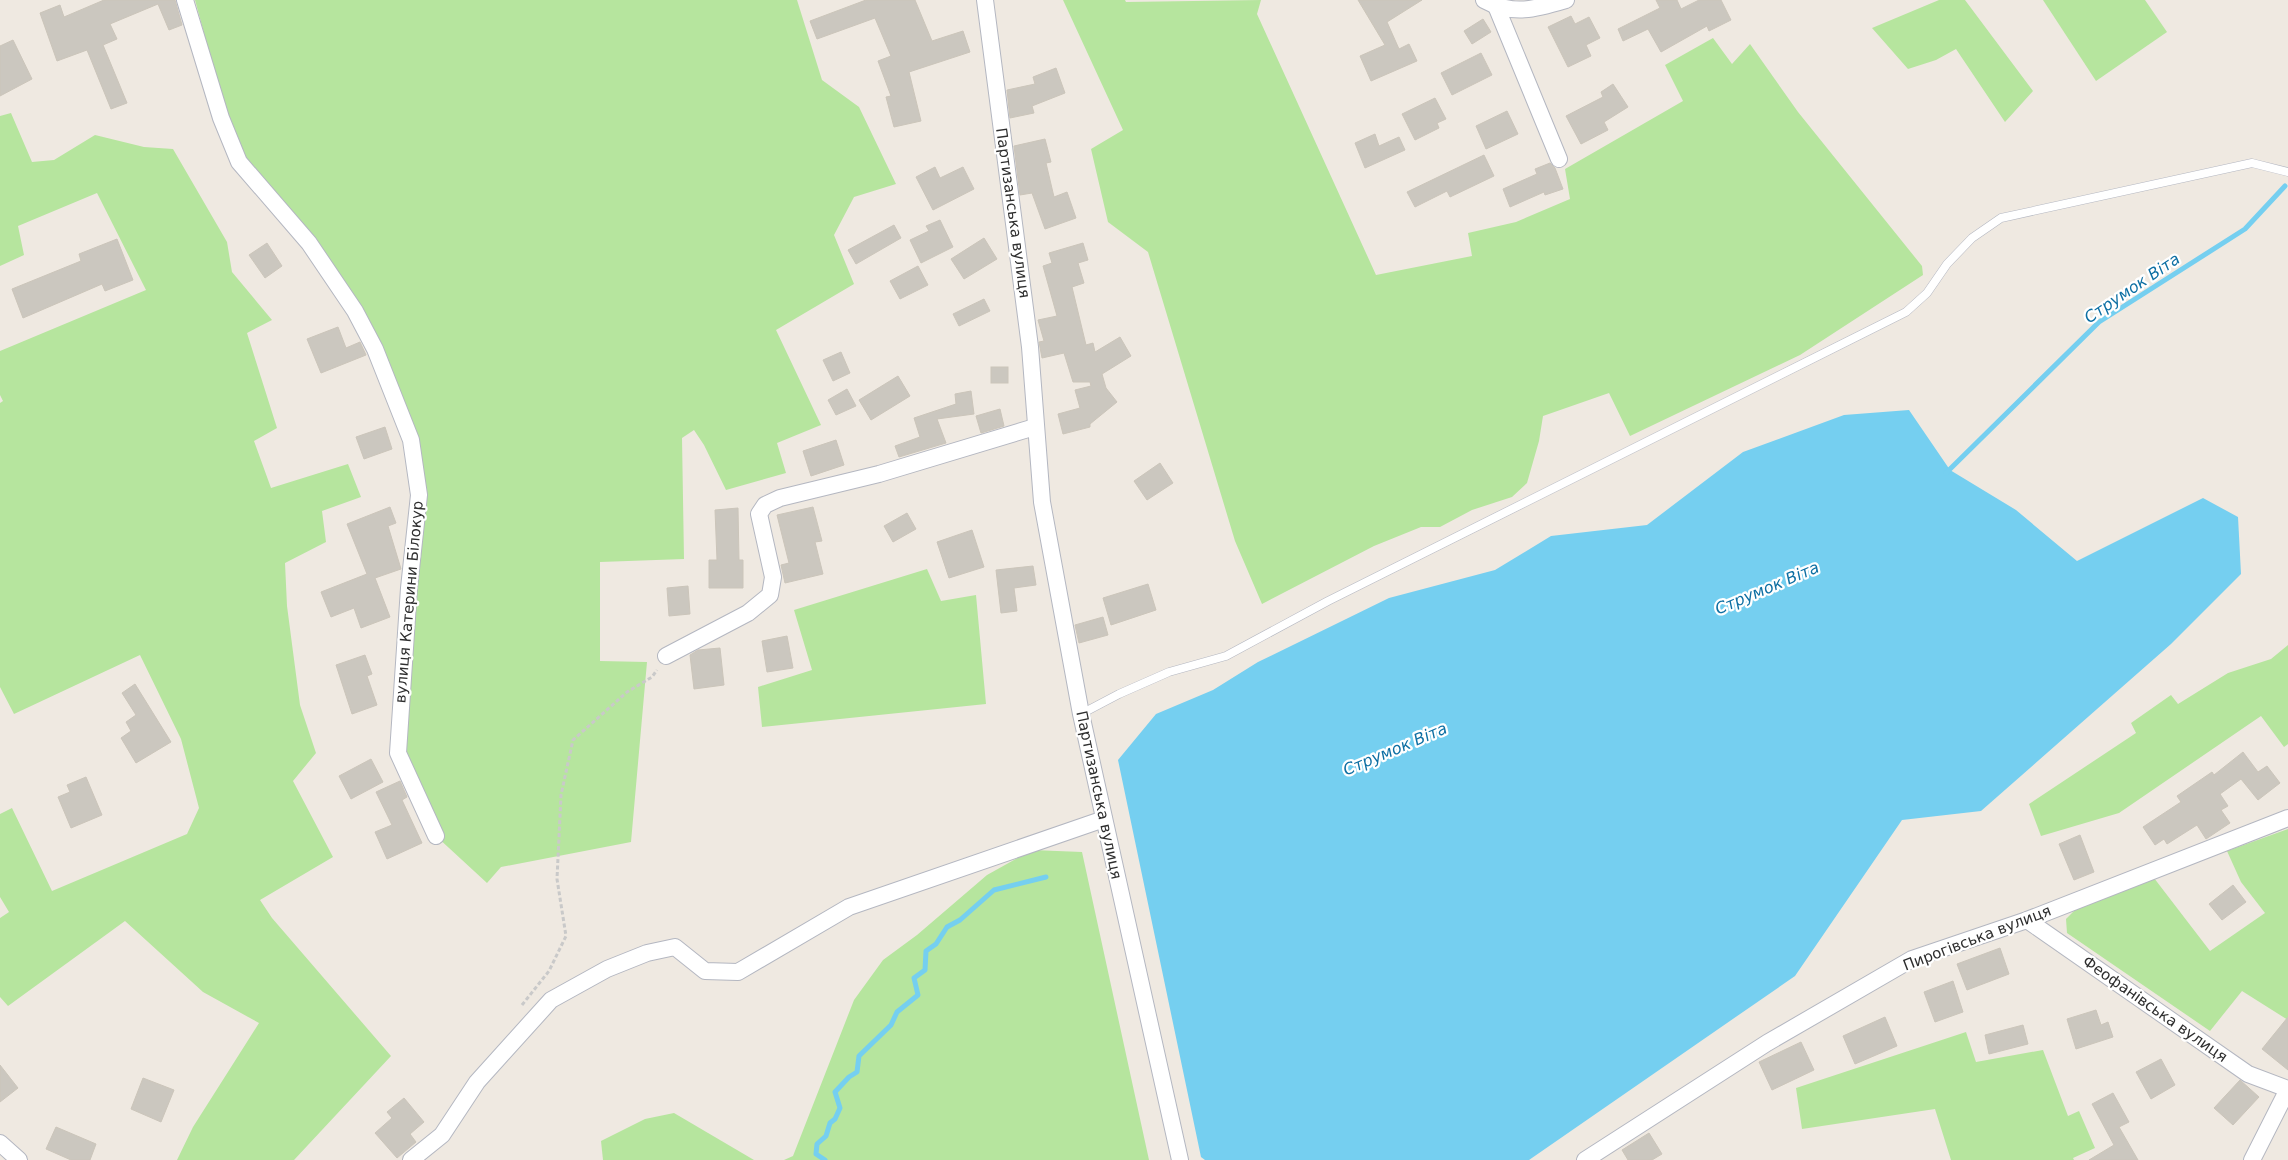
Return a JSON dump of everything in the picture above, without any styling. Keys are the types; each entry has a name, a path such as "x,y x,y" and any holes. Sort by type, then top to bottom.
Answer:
{"street":[{"name":"вулиця Катерини Білокур","path":"185,0 221,118 239,162 309,243 355,311 375,349 411,440 419,495 409,588 398,753 436,836"},
{"name":"Партизанська вулиця","path":"985,0 1030,347 1042,502 1081,714 1180,1160"},
{"path":"1490,3 1530,10 1566,0"},
{"path":"1490,3 1559,159"},
{"path":"666,656 748,613 770,595 773,577 759,514 765,505 780,498 879,474 1036,427"},
{"name":"Пирогівська вулиця","path":"1585,1160 1767,1044 1912,959 2027,920 2288,818"},
{"path":"411,1160 442,1135 477,1082 551,1000 607,969 647,954 676,947 705,971 738,972 849,907 1104,819"},
{"name":"Феофанівська вулиця","path":"2027,920 2248,1074 2288,1089 2252,1160"},
{"path":"0,1143 19,1160"}],"lane":[{"path":"1081,714 1119,694 1169,672 1226,656 1328,601 1906,312 1927,293 1947,264 1972,238 2001,218 2252,163 2288,172"}],"path":[{"path":"521,1006 549,971 566,936 557,879 561,795 573,740 627,692 652,677 666,656"}],"green space":[{"path":"195,0 797,0 822,80 859,107 896,184 854,197 834,235 854,284 776,330 821,425 777,443 786,473 726,490 704,445 694,430 682,438 684,559 600,562 600,661 647,662 631,842 501,867 487,883 436,836 398,753 419,495 411,440 355,311 239,162"},
{"path":"1063,0 1125,0 1126,2 1261,0 1257,14 1376,275 1472,256 1468,233 1516,222 1570,199 1565,169 1683,101 1665,65 1713,38 1732,64 1750,44 1798,112 1922,266 1923,275 1800,355 1630,436 1609,393 1543,416 1539,441 1527,483 1512,497 1472,510 1440,527 1421,527 1374,546 1262,604 1235,541 1148,252 1108,222 1091,149 1123,130"},
{"path":"1939,0 1965,0 2033,91 2005,122 1956,49 1936,60 1908,69 1872,28"},
{"path":"2043,0 2145,0 2167,32 2096,81"},
{"path":"11,113 32,162 54,160 95,135 144,147 173,149 227,242 232,272 272,320 247,333 277,428 254,441 271,488 348,464 361,497 322,511 326,542 285,563 287,606 300,705 316,753 293,781 333,857 260,900 272,918 391,1056 294,1160 177,1160 193,1127 259,1023 203,992 125,921 8,1006 0,997 0,918 9,912 0,897 0,814 12,808 52,891 187,834 199,808 181,739 140,655 14,714 0,687 0,403 3,401 0,395 0,351 146,290 97,193 18,226 24,255 0,266 0,116"},
{"path":"927,569 941,601 976,595 986,704 762,727 758,687 812,670 794,610"},
{"path":"2288,645 2288,744 2284,747 2261,716 2119,813 2041,836 2029,804 2136,733 2131,723 2171,695 2178,704 2228,673 2271,659"},
{"path":"2288,829 2288,1020 2242,991 2210,1031 2067,933 2066,919 2082,903 2154,878 2210,951 2265,913 2241,882 2227,851"},
{"path":"1032,850 1082,852 1149,1160 784,1160 793,1156 854,1000 883,960 917,935 987,875"},
{"path":"1966,1032 1976,1062 2043,1050 2068,1116 2079,1111 2095,1148 2073,1158 2074,1160 1951,1160 1935,1109 1802,1129 1796,1088"},
{"path":"674,1113 754,1160 603,1160 601,1141 645,1119"}],"water":[{"path":"1909,410 1950,470 2016,510 2077,561 2203,498 2238,517 2241,574 2171,644 1981,811 1902,820 1795,976 1529,1160 1205,1160 1201,1157 1118,760 1156,714 1213,690 1258,662 1389,598 1495,570 1551,536 1647,525 1743,452 1844,415"}],"building":[{"path":"104,0 175,0 182,25 169,30 158,4 110,24 117,39 103,45 127,103 111,109 87,50 57,61 40,13 60,5 64,17"},
{"path":"866,0 915,0 932,41 963,31 970,52 909,72 921,121 894,127 886,97 891,96 878,61 891,56 875,18 817,39 810,21"},
{"path":"1358,0 1422,0 1387,22 1399,49 1409,44 1417,61 1371,81 1360,56 1385,45"},
{"path":"1656,0 1677,0 1681,9 1699,0 1721,0 1731,20 1709,31 1707,26 1661,52 1648,29 1623,41 1618,29 1660,8"},
{"path":"1571,16 1575,24 1589,17 1600,38 1586,45 1591,56 1568,67 1548,27"},
{"path":"1483,19 1491,32 1472,44 1464,31"},
{"path":"13,40 32,79 0,96 0,46"},
{"path":"1481,53 1492,75 1452,95 1441,73"},
{"path":"1056,68 1065,93 1032,106 1034,113 1010,118 1007,90 1035,84 1033,77"},
{"path":"1613,84 1628,107 1604,122 1608,130 1581,144 1566,116 1603,97 1601,92"},
{"path":"1435,98 1446,119 1437,123 1439,128 1415,140 1402,114"},
{"path":"1507,111 1518,134 1486,149 1476,126"},
{"path":"1375,134 1379,146 1399,137 1405,150 1365,168 1355,143"},
{"path":"1045,139 1051,162 1046,163 1054,197 1067,192 1076,218 1045,229 1032,193 1020,195 1014,146"},
{"path":"1484,155 1494,176 1450,197 1447,191 1415,207 1407,192"},
{"path":"1550,163 1555,168 1563,189 1545,195 1544,192 1510,207 1503,189 1537,174 1535,169"},
{"path":"935,167 940,178 963,167 974,189 933,210 916,177"},
{"path":"940,220 953,247 921,263 910,240 929,231 926,226"},
{"path":"894,225 901,238 856,264 848,250"},
{"path":"984,238 997,259 964,279 951,259"},
{"path":"117,239 133,280 105,291 102,284 23,318 12,289 81,261 79,254"},
{"path":"267,243 282,266 265,278 249,255"},
{"path":"1083,243 1088,260 1078,263 1084,283 1072,287 1086,345 1093,343 1095,352 1120,337 1131,356 1102,374 1106,388 1117,402 1090,424 1090,427 1063,434 1058,414 1080,408 1075,390 1091,386 1090,382 1073,382 1064,353 1042,358 1039,342 1044,341 1038,320 1057,316 1043,266 1052,263 1049,253"},
{"path":"918,266 928,285 900,299 890,281"},
{"path":"984,299 990,311 959,326 953,314"},
{"path":"338,327 346,348 360,342 366,355 321,373 307,339"},
{"path":"841,352 850,373 833,381 823,360"},
{"path":"991,367 1008,367 1008,383 991,383"},
{"path":"898,376 910,396 871,420 859,400"},
{"path":"847,389 856,406 836,415 828,400"},
{"path":"971,391 974,414 937,419 946,443 899,457 895,446 920,437 914,418 956,404 955,394"},
{"path":"1000,409 1004,426 981,433 976,416"},
{"path":"385,427 392,449 364,459 356,437"},
{"path":"836,440 844,465 811,476 803,451"},
{"path":"1160,463 1173,483 1147,500 1134,481"},
{"path":"390,507 396,523 388,526 401,569 375,578 390,617 361,628 354,608 331,617 321,592 367,574 347,524"},
{"path":"813,507 822,541 815,542 823,574 785,583 781,565 789,563 777,515"},
{"path":"738,508 739,560 743,560 743,588 709,588 709,560 717,560 715,510"},
{"path":"907,513 916,529 893,542 884,526"},
{"path":"972,530 984,567 949,578 937,542"},
{"path":"1033,566 1036,585 1014,588 1017,611 1001,613 996,570"},
{"path":"1148,584 1156,610 1111,625 1103,598"},
{"path":"688,586 690,614 669,616 667,588"},
{"path":"1103,617 1108,635 1079,643 1075,625"},
{"path":"787,636 793,668 767,672 762,641"},
{"path":"720,648 724,685 694,689 690,655 698,650"},
{"path":"365,655 372,674 367,676 377,705 352,714 336,665"},
{"path":"135,684 171,742 136,763 121,738 131,731 126,722 136,715 122,693"},
{"path":"2243,752 2258,772 2267,766 2280,783 2258,800 2241,779 2220,794 2228,806 2221,810 2230,823 2206,839 2197,825 2167,844 2164,839 2155,845 2143,827 2181,802 2177,796 2212,772 2214,775"},
{"path":"371,759 383,782 351,799 339,776"},
{"path":"86,777 102,815 71,828 58,797 70,792 67,785"},
{"path":"400,781 407,797 402,800 422,843 387,859 375,832 392,825 376,792"},
{"path":"2080,835 2094,872 2074,880 2059,844"},
{"path":"2233,885 2246,902 2222,920 2209,904"},
{"path":"2000,948 2009,974 1967,990 1957,964"},
{"path":"1953,981 1963,1012 1935,1022 1924,992"},
{"path":"2096,1010 2101,1025 2108,1022 2113,1037 2076,1049 2067,1019"},
{"path":"1885,1017 1897,1046 1855,1064 1843,1036"},
{"path":"2288,1017 2288,1070 2262,1049"},
{"path":"2023,1025 2028,1044 1989,1054 1985,1035"},
{"path":"1801,1042 1814,1070 1772,1090 1759,1062"},
{"path":"2161,1059 2175,1085 2151,1099 2136,1072"},
{"path":"0,1065 18,1088 0,1102"},
{"path":"143,1078 174,1090 161,1122 131,1109"},
{"path":"2240,1080 2259,1097 2233,1125 2214,1108"},
{"path":"2113,1093 2129,1122 2119,1127 2138,1160 2089,1160 2114,1145 2092,1104"},
{"path":"404,1098 424,1122 410,1134 416,1142 397,1158 375,1133 392,1118 387,1112"},
{"path":"56,1127 96,1144 90,1160 71,1160 46,1149"},
{"path":"1649,1133 1662,1154 1652,1160 1628,1160 1622,1150"}],"waterway":[{"name":"Струмок Віта","path":"1946,473 2099,322 2245,229 2285,186"},
{"name":"Струмок Віта","path":"825,1160 816,1154 817,1144 826,1136 830,1123 835,1119 840,1108 835,1092 849,1077 857,1072 859,1056 891,1025 897,1012 918,995 914,978 925,970 926,951 936,944 947,927 960,920 994,890 1046,877"}]}
